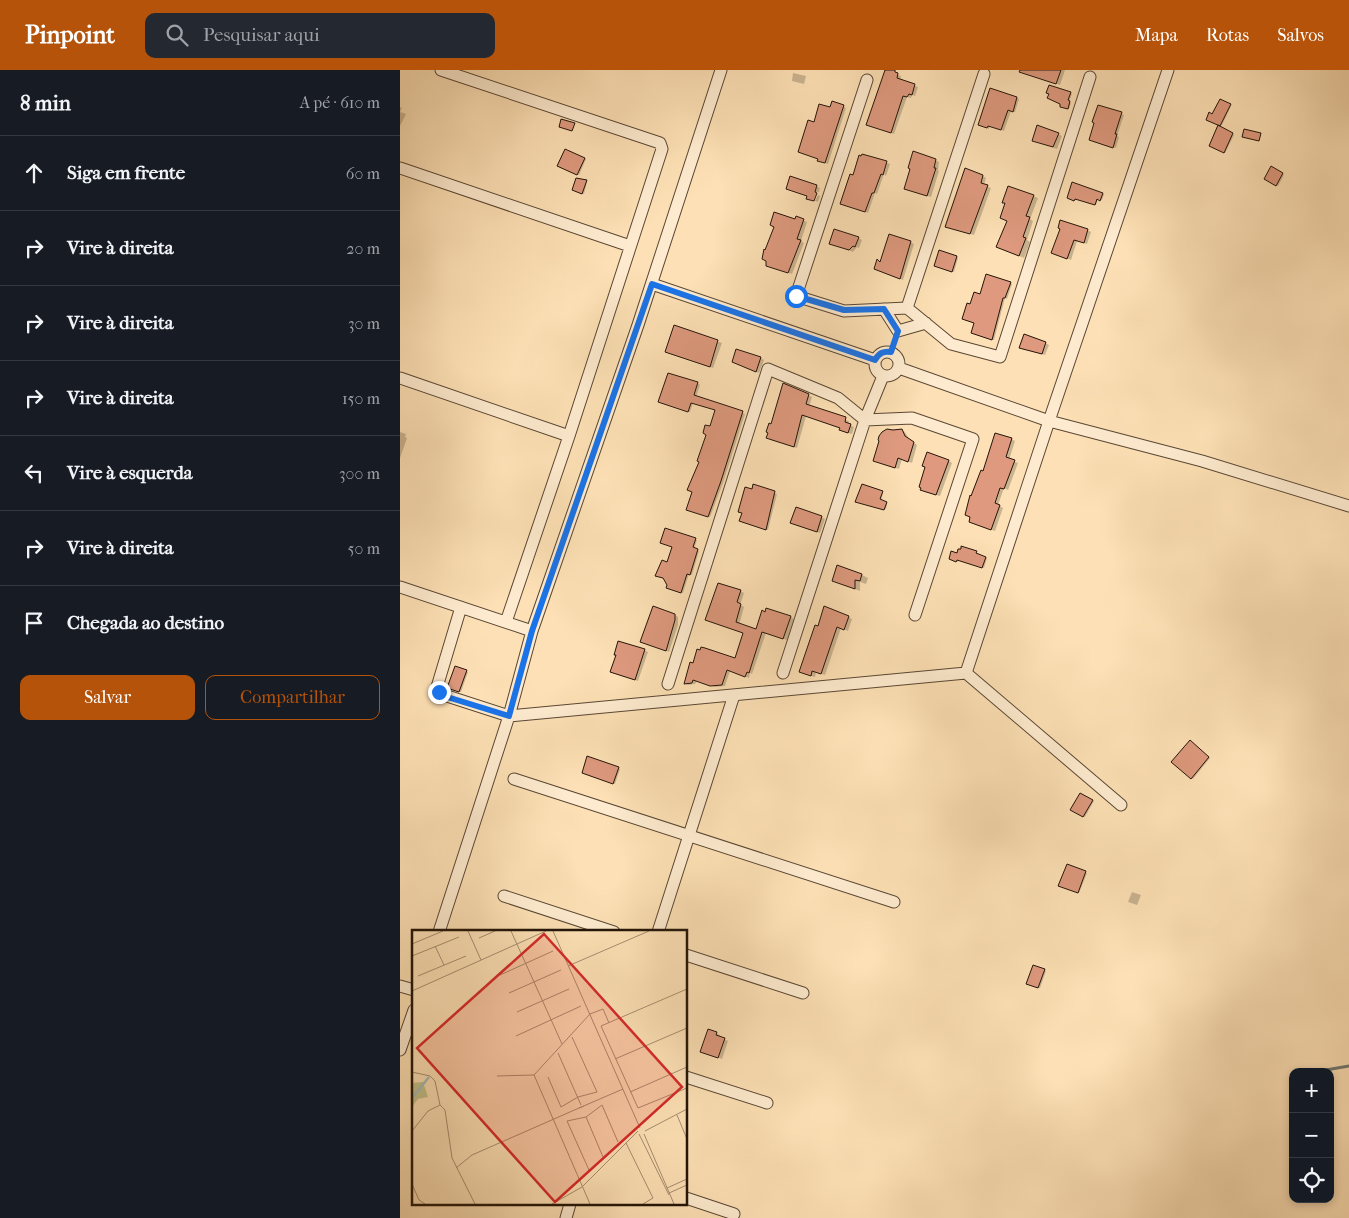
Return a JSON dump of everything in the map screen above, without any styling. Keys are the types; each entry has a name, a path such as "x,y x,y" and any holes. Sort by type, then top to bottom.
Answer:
{"street":[{"path":"441,70 660,143 662,153 506,622"},
{"path":"440,930 509,716 532,631 652,284 721,70"},
{"path":"966,673 1049,420 1168,70"},
{"path":"907,308 984,74"},
{"path":"867,80 796,296 844,310 907,308 951,344 1000,357 1090,77"},
{"path":"400,168 630,246"},
{"path":"652,284 875,360"},
{"path":"884,309 898,331"},
{"path":"898,331 926,323"},
{"path":"891,352 898,331"},
{"path":"891,352 899,362 899,368 895,374 883,376 874,367 875,360 878,354 891,352"},
{"path":"899,368 1049,420 1202,461 1349,506"},
{"path":"668,684 768,369 838,398 865,420 912,418 973,439 914,615"},
{"path":"783,673 865,420 883,376"},
{"path":"400,378 569,436"},
{"path":"400,587 532,631"},
{"path":"462,607 437,687 439,692 444,696 509,716 966,673 1122,805"},
{"path":"659,930 734,695"},
{"path":"514,779 894,902"},
{"path":"504,896 608,930"},
{"path":"688,956 803,993"},
{"path":"400,1050 412,1016"},
{"path":"688,1078 767,1103"},
{"path":"688,1199 734,1214"}],"building":[{"path":"885,70 895,70 898,73 897,78 915,84 912,95 903,96 891,133 866,125"},
{"path":"1020,70 1061,70 1056,84 1019,72"},
{"path":"1049,85 1071,92 1068,100 1070,101 1068,109 1060,107 1060,104 1047,98 1049,94 1046,93"},
{"path":"990,88 1017,97 1013,112 1008,110 1001,130 978,125"},
{"path":"1220,99 1231,104 1220,126 1206,120 1209,112 1212,114"},
{"path":"832,101 844,105 825,163 798,152 808,120 814,122 819,104 830,107"},
{"path":"1098,105 1122,112 1113,148 1089,140 1094,123 1092,122"},
{"path":"561,119 575,123 572,131 559,127"},
{"path":"1037,125 1059,133 1053,147 1032,141"},
{"path":"1218,125 1233,133 1224,153 1209,146"},
{"path":"1244,129 1261,133 1259,141 1242,137"},
{"path":"565,149 585,158 577,175 557,166"},
{"path":"913,151 936,159 934,168 936,168 927,196 904,189"},
{"path":"862,154 887,161 883,175 881,174 865,212 840,204 850,174 853,175 859,155 861,156"},
{"path":"1271,166 1283,173 1276,186 1264,179"},
{"path":"965,168 983,175 981,183 988,185 970,234 945,227"},
{"path":"790,176 817,185 814,201 806,199 807,196 786,189"},
{"path":"576,178 587,180 582,194 572,190"},
{"path":"1072,182 1103,193 1100,201 1097,199 1095,205 1067,198"},
{"path":"1008,186 1034,195 1026,216 1030,217 1023,237 1026,238 1019,256 996,247 1007,221 1000,218 1005,203 1002,203"},
{"path":"774,212 795,219 796,216 804,219 797,239 801,240 788,273 766,266 766,261 762,259 764,249 774,227 770,225"},
{"path":"1060,220 1088,229 1084,243 1074,240 1067,259 1051,253 1060,229 1058,228"},
{"path":"834,229 859,237 855,247 853,246 849,250 829,244"},
{"path":"889,234 911,241 900,279 874,269 877,259 880,262"},
{"path":"939,250 957,256 952,272 934,266"},
{"path":"986,274 1011,282 1005,298 1003,298 992,340 971,333 974,323 962,319 967,303 970,304 974,292 980,294"},
{"path":"674,325 718,340 710,367 665,352"},
{"path":"1024,334 1046,342 1042,354 1019,348"},
{"path":"736,349 761,357 756,372 732,362"},
{"path":"668,373 698,382 694,395 743,411 708,517 686,510 692,492 687,490 699,462 697,461 706,435 703,433 705,425 710,426 715,410 691,403 688,412 658,402"},
{"path":"783,383 809,394 806,404 846,417 845,422 851,424 848,433 839,430 840,428 802,415 794,447 766,438 768,433 766,432 769,423 771,424"},
{"path":"887,429 902,429 905,436 914,442 908,462 898,458 895,468 873,461 879,436"},
{"path":"995,433 1012,438 1006,457 1015,460 1004,489 1000,488 995,503 1000,505 991,530 969,522 970,517 965,515 970,495 981,470 983,471"},
{"path":"927,452 949,460 936,495 920,490 921,488 919,487 925,467 922,466"},
{"path":"753,484 775,491 766,530 739,521 742,513 738,512 745,487 752,489"},
{"path":"862,484 883,491 880,499 887,502 884,510 855,502"},
{"path":"796,507 822,516 817,532 790,523"},
{"path":"665,528 696,538 693,547 698,549 690,575 687,574 681,593 666,588 667,585 663,578 655,576 662,560 667,562 672,547 660,543"},
{"path":"961,546 977,551 976,553 986,557 982,568 949,559 951,551 957,553"},
{"path":"837,565 862,574 860,581 855,580 855,589 832,581"},
{"path":"718,583 741,590 737,602 741,604 736,622 756,629 762,610 765,612 766,608 791,616 783,639 762,632 749,673 747,672 745,677 727,670 722,685 710,686 693,680 692,683 684,684 690,662 693,663 697,649 700,650 701,647 735,658 743,633 705,620"},
{"path":"653,606 675,614 666,651 640,642"},
{"path":"824,606 849,616 844,630 837,627 821,674 812,671 811,676 799,672 815,625 818,626"},
{"path":"618,641 645,649 635,680 610,672 616,655 614,655"},
{"path":"455,666 467,670 459,692 447,688"},
{"path":"1190,740 1209,757 1191,779 1171,762"},
{"path":"587,756 619,767 613,784 582,773"},
{"path":"1080,793 1093,800 1083,817 1070,810"},
{"path":"1067,864 1086,871 1078,893 1058,886"},
{"path":"1033,965 1045,969 1038,988 1026,984"},
{"path":"708,1029 717,1032 716,1035 725,1038 718,1058 700,1052"}],"waterway":[{"path":"1334,1069 1349,1066"}],"route":[{"path":"439,692 444,696 509,716 532,631 652,284 875,360 878,354 891,352 898,331 884,309 844,310 796,296"}]}
